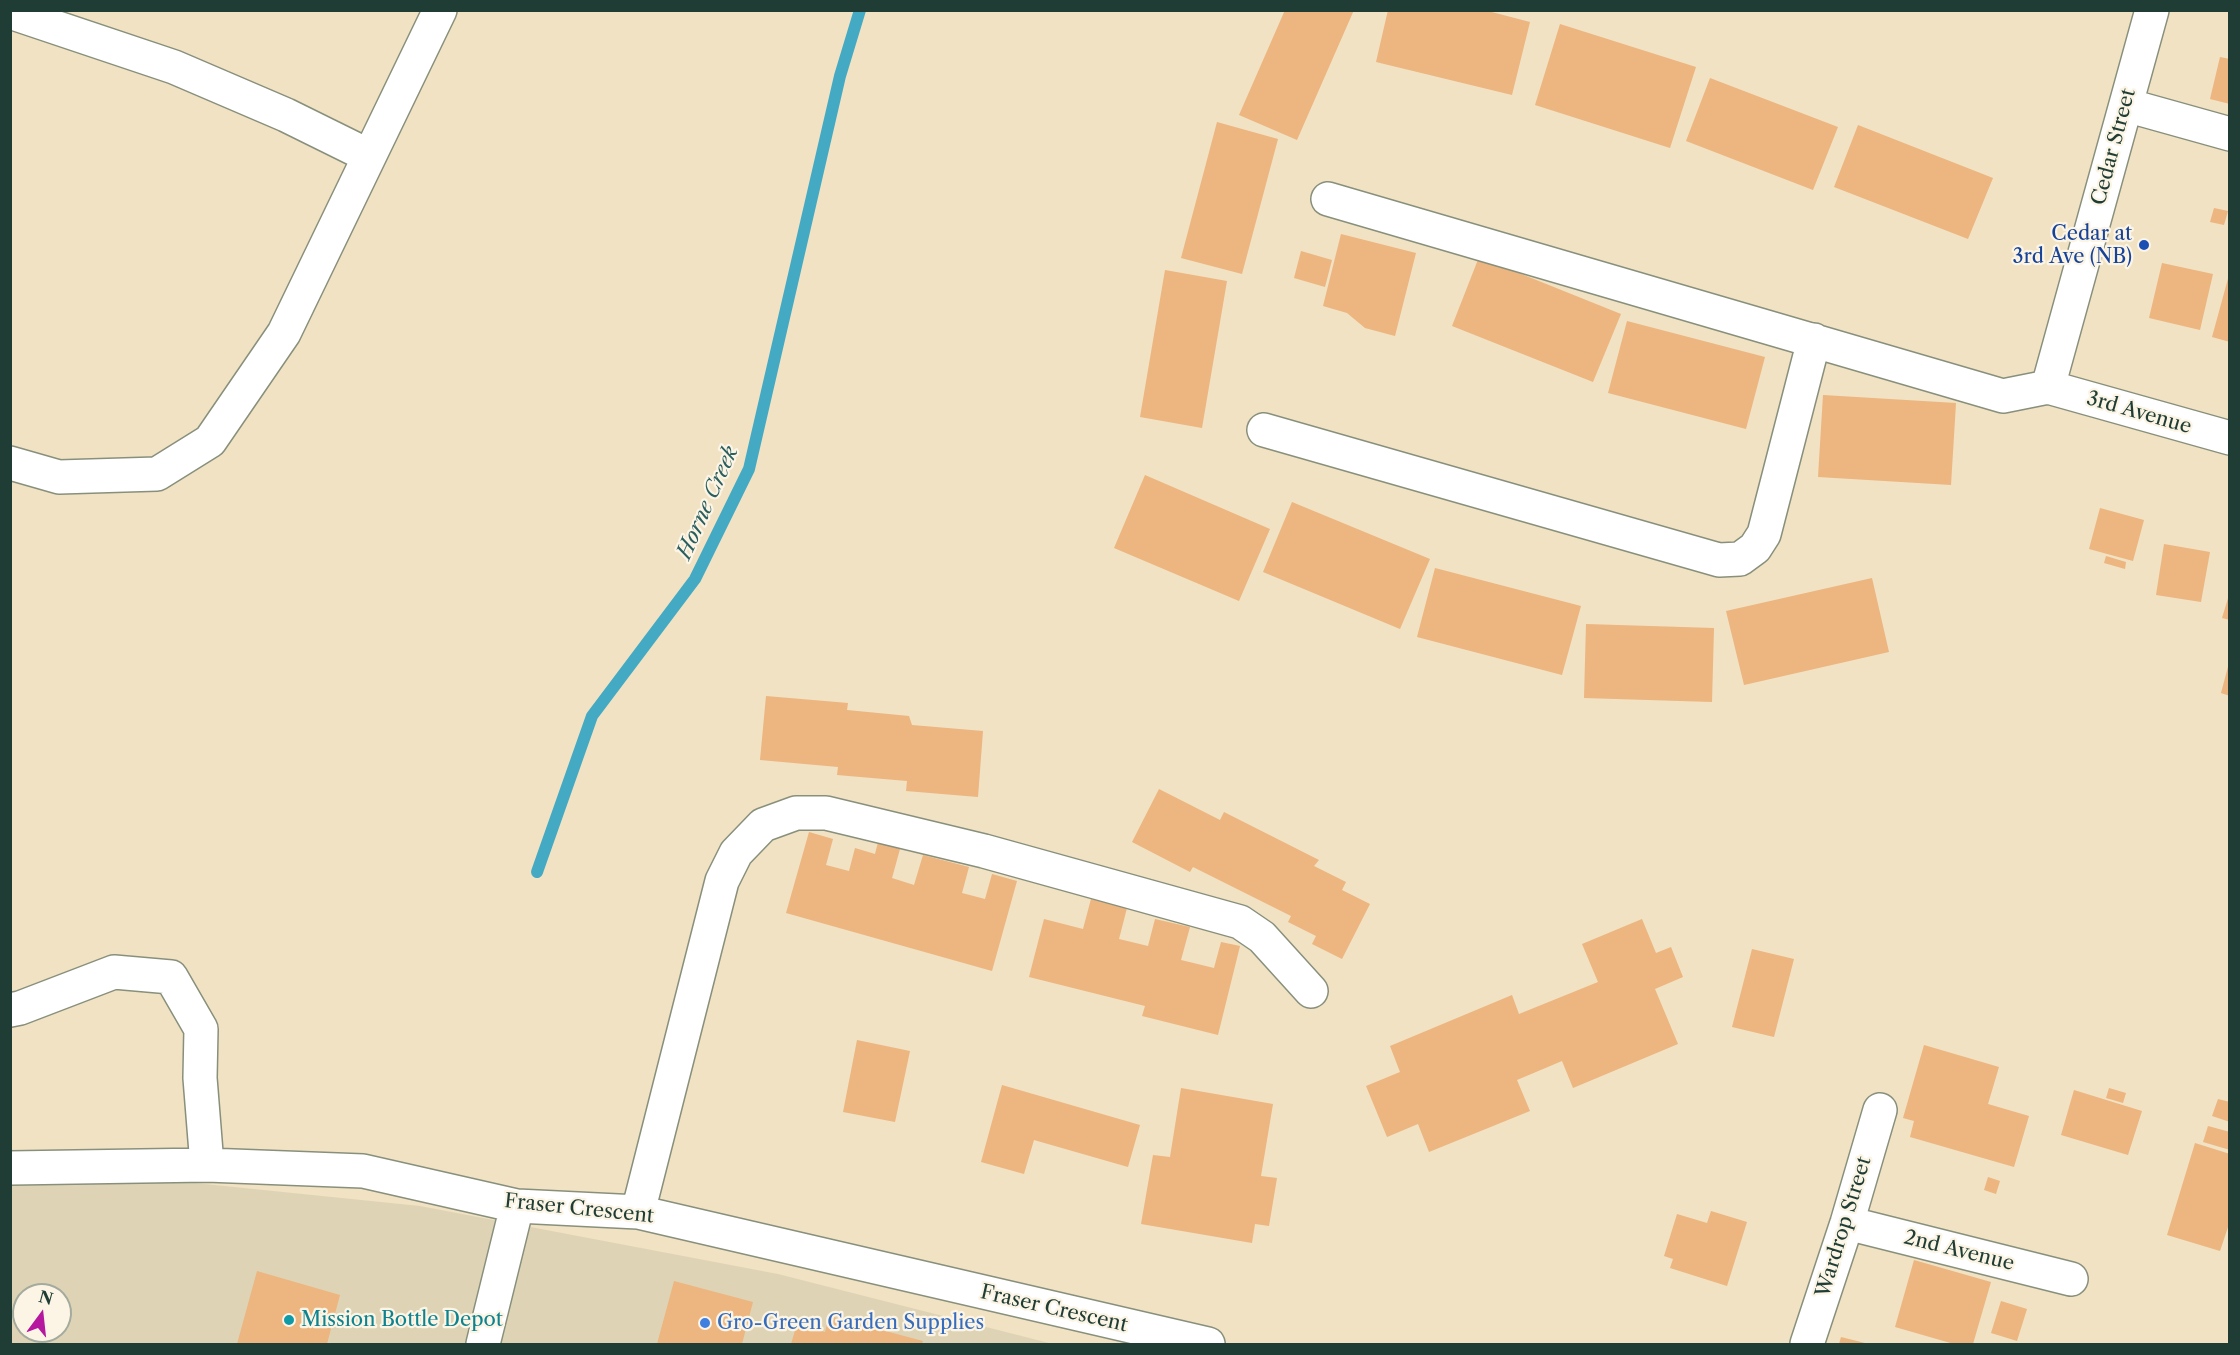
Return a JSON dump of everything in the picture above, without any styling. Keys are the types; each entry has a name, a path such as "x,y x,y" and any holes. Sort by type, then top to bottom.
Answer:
{"street":[{"path":"10,463 59,477 157,474 210,441 284,333 440,10"},
{"name":"Cedar Street","path":"2048,387 2152,10"},
{"path":"10,12 174,67 285,115 369,156"},
{"path":"2126,105 2229,134"},
{"path":"1328,199 2002,396 2048,387"},
{"path":"1264,430 1719,560 1740,559 1755,548 1764,534 1814,340"},
{"name":"3rd Avenue","path":"2048,387 2229,438"},
{"path":"638,1212 722,880 736,853 763,825 796,813 826,813 984,850 1240,922 1262,938 1311,991"},
{"path":"10,1010 114,972 171,977 201,1029 200,1078 207,1165"},
{"name":"Wardrop Street","path":"1807,1344 1847,1223 1880,1110"},
{"name":"Fraser Crescent","path":"10,1168 207,1165 363,1171 517,1206 638,1212 1208,1344"},
{"path":"483,1344 517,1206"},
{"name":"2nd Avenue","path":"1847,1223 2071,1279"}],"shaded area":[{"path":"156,1179 420,1206 778,1274 1053,1344 11,1344 10,1180"}],"building":[{"path":"1285,10 1354,10 1297,140 1239,115"},
{"path":"1388,10 1484,10 1530,22 1512,95 1376,62"},
{"path":"1560,24 1696,67 1670,148 1535,105"},
{"path":"2220,57 2230,59 2230,104 2210,99"},
{"path":"1710,78 1838,127 1813,190 1686,141"},
{"path":"1217,122 1278,139 1242,274 1181,258"},
{"path":"1858,125 1993,178 1968,239 1834,187"},
{"path":"2214,208 2228,211 2224,225 2210,222"},
{"path":"1341,234 1416,253 1395,336 1365,328 1347,313 1323,306"},
{"path":"1301,251 1332,260 1325,287 1294,278"},
{"path":"1479,257 1621,314 1593,382 1452,326"},
{"path":"2162,263 2213,274 2200,330 2149,318"},
{"path":"1165,270 1227,281 1202,428 1140,417"},
{"path":"2230,275 2230,342 2212,337"},
{"path":"1627,321 1765,357 1746,429 1608,393"},
{"path":"1823,395 1956,403 1951,485 1818,477"},
{"path":"1145,475 1270,529 1239,601 1114,548"},
{"path":"1292,502 1430,559 1400,629 1263,572"},
{"path":"2100,508 2144,520 2133,561 2089,549"},
{"path":"2164,544 2210,552 2201,602 2156,595"},
{"path":"2106,556 2126,562 2125,569 2104,563"},
{"path":"1435,568 1581,606 1562,675 1417,637"},
{"path":"1872,578 1889,652 1744,685 1726,611"},
{"path":"2230,595 2230,620 2222,618"},
{"path":"1586,624 1714,628 1712,702 1584,698"},
{"path":"2230,663 2230,696 2221,693"},
{"path":"766,696 848,703 847,710 909,716 912,725 983,731 978,797 906,791 907,781 837,775 838,767 760,760"},
{"path":"1159,789 1220,820 1224,812 1319,860 1314,866 1346,882 1342,890 1370,904 1342,959 1312,944 1316,936 1288,922 1291,916 1193,867 1190,872 1132,842"},
{"path":"809,832 833,839 826,865 849,871 855,848 875,854 878,842 900,849 892,878 914,885 923,855 969,867 962,893 985,899 992,874 1017,881 992,971 786,913"},
{"path":"1091,899 1127,908 1119,939 1148,946 1155,919 1190,927 1181,960 1214,968 1221,942 1240,946 1218,1035 1142,1016 1145,1006 1029,977 1044,919 1083,929"},
{"path":"1642,919 1656,953 1671,947 1683,977 1655,989 1678,1044 1573,1088 1562,1061 1517,1080 1530,1111 1429,1152 1418,1124 1387,1137 1366,1086 1400,1072 1390,1046 1512,995 1519,1014 1598,982 1582,944"},
{"path":"1752,949 1794,959 1774,1037 1732,1027"},
{"path":"857,1040 910,1051 895,1122 843,1112"},
{"path":"1924,1045 1999,1067 1988,1104 2029,1116 2014,1167 1910,1137 1914,1121 1903,1118"},
{"path":"1002,1085 1140,1125 1128,1167 1034,1140 1024,1174 981,1162"},
{"path":"1181,1088 1273,1104 1261,1176 1277,1178 1269,1226 1255,1224 1252,1243 1141,1224 1153,1155 1170,1157"},
{"path":"2109,1088 2126,1093 2123,1103 2106,1098"},
{"path":"2074,1090 2142,1111 2128,1155 2061,1135"},
{"path":"2218,1099 2230,1102 2230,1122 2212,1116"},
{"path":"2208,1126 2230,1132 2230,1150 2203,1142"},
{"path":"2195,1143 2230,1154 2230,1221 2220,1251 2167,1235"},
{"path":"1988,1177 2000,1181 1996,1194 1984,1190"},
{"path":"1711,1211 1747,1222 1727,1286 1670,1268 1673,1259 1664,1256 1677,1214 1707,1223"},
{"path":"1914,1260 1991,1282 1973,1344 1954,1344 1895,1327"},
{"name":"Mission Bottle Depot","path":"257,1271 340,1295 327,1344 237,1344"},
{"name":"Gro-Green Garden Supplies","path":"674,1281 753,1302 742,1344 657,1344"},
{"path":"2001,1301 2027,1309 2017,1341 1991,1333"},
{"path":"829,1316 923,1341 922,1344 791,1344 797,1324 825,1332"},
{"path":"1841,1337 1869,1344 1839,1344"}],"waterway":[{"name":"Horne Creek","path":"537,872 592,716 695,579 749,469 840,76 860,10"}],"place":[{"name":"Cedar at 3rd Ave (NB)","path":"2144,245"},
{"name":"Mission Bottle Depot","path":"289,1320"},
{"name":"Gro-Green Garden Supplies","path":"705,1323"}]}
